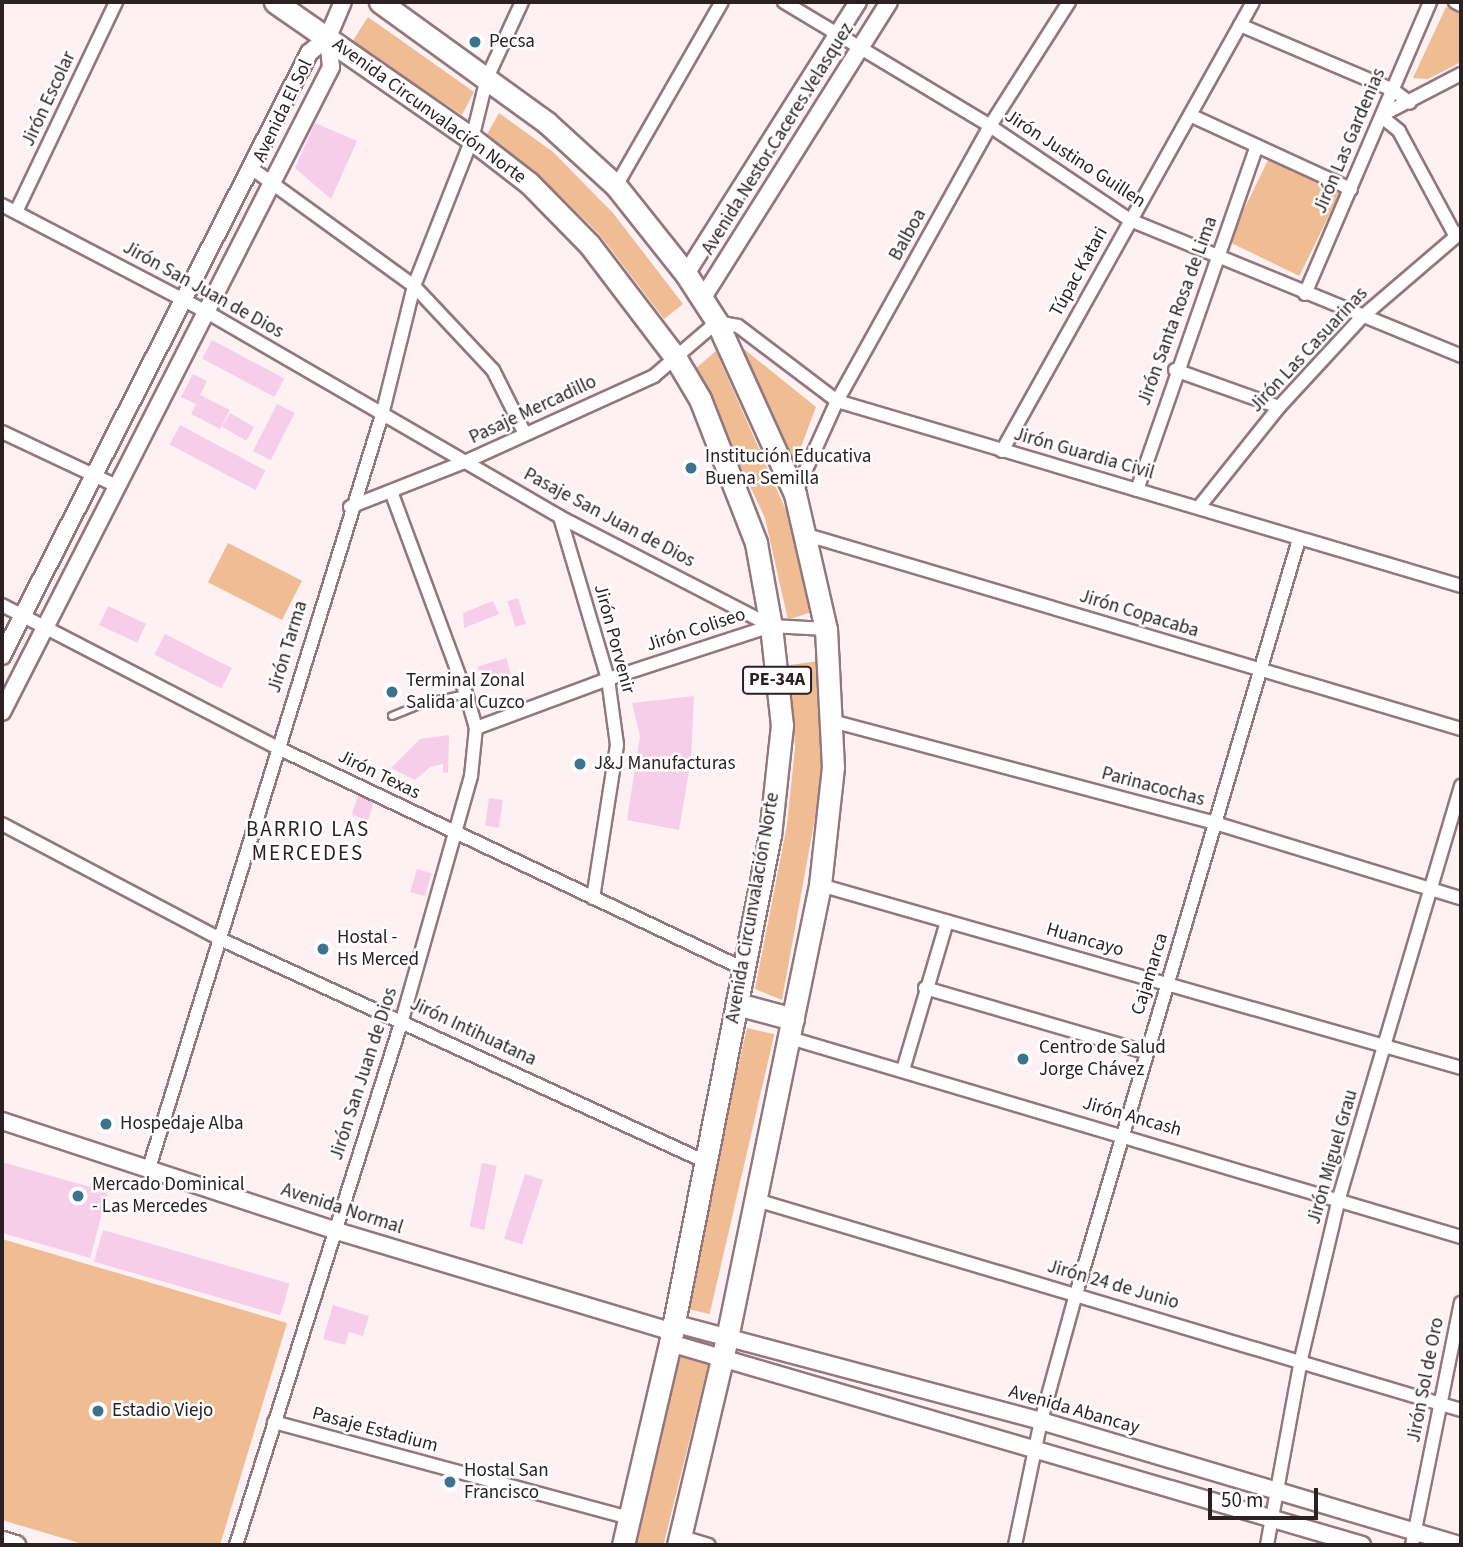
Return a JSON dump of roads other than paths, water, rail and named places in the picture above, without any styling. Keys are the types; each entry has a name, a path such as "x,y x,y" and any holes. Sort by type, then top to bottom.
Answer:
{"highway":[{"name":"Avenida Circunvalación Norte","path":"275,2 472,139 529,183 589,244 675,357 700,399 751,531 771,626 782,725 770,835 671,1333 623,1545"},
{"name":"PE-34A","path":"380,2 487,78 616,186 686,274 717,322 795,494 807,534 826,629 833,767 820,885 753,1199 725,1348 679,1541"},
{"path":"737,1004 791,1028"}],"main road":[{"path":"2,1541 15,1545"}],"street":[{"name":"Jirón Escolar","path":"16,212 116,2"},
{"path":"328,37 343,2"},
{"name":"Jirón Tarma","path":"149,1168 350,507 382,415 414,286 472,139 487,78 522,2"},
{"path":"616,186 722,2"},
{"name":"Jirón Justino Guillen","path":"784,2 863,46 990,126 1130,220 1217,259 1461,356"},
{"name":"Avenida Nestor Caceres Velasquez","path":"686,274 858,2"},
{"name":"Avenida Nestor Caceres Velasquez","path":"702,299 889,2"},
{"name":"Balboa","path":"795,494 837,401 990,126 1069,2"},
{"name":"Túpac Katari","path":"1002,451 1130,220 1192,116 1253,2"},
{"name":"Jirón Las Gardenias","path":"1306,294 1430,2"},
{"path":"1455,2 1461,5"},
{"path":"1240,26 1393,90 1410,103"},
{"name":"Avenida El Sol","path":"2,656 309,53 328,37"},
{"name":"Avenida El Sol","path":"2,712 331,67 328,37"},
{"path":"1458,234 1399,131 1383,116 1461,74"},
{"path":"1192,116 1352,189"},
{"name":"Jirón Santa Rosa de Lima","path":"1137,490 1175,370 1257,146"},
{"path":"251,167 414,286 493,370 524,432"},
{"name":"Jirón San Juan de Dios","path":"2,205 205,311 382,415"},
{"name":"Jirón Las Casuarinas","path":"1199,507 1279,407 1362,317 1458,234"},
{"name":"Jirón Guardia Civil","path":"717,322 738,326 837,401 1461,586"},
{"name":"Pasaje Mercadillo","path":"350,507 392,494 524,432 654,376 717,322"},
{"path":"1175,370 1279,407"},
{"name":"Pasaje San Juan de Dios","path":"382,415 467,461 560,517 771,626 826,629"},
{"path":"2,432 117,486"},
{"name":"Jirón San Juan de Dios","path":"236,1545 333,1230 402,1020 457,834 476,729 466,694 392,494"},
{"name":"Jirón Porvenir","path":"560,517 608,679 617,745 593,898"},
{"name":"Jirón Copacaba","path":"807,534 1461,729"},
{"name":"Cajamarca","path":"1015,1545 1041,1421 1076,1294 1145,1052 1169,983 1215,823 1263,671 1299,539"},
{"name":"Jirón Texas","path":"2,606 278,748 744,969"},
{"name":"Jirón Coliseo","path":"476,729 608,679 771,626"},
{"name":"Parinacochas","path":"832,721 1215,823 1461,898"},
{"name":"Jirón Miguel Grau","path":"1267,1545 1301,1359 1339,1198 1461,786"},
{"name":"Jirón Intihuatana","path":"2,824 220,939 402,1020 704,1161"},
{"name":"Huancayo","path":"820,885 1387,1043 1461,1068"},
{"path":"903,1070 925,988 947,921"},
{"path":"925,988 1145,1052"},
{"name":"Jirón Ancash","path":"791,1028 903,1070 1339,1198 1461,1237"},
{"name":"Avenida Normal","path":"2,1121 333,1230 671,1333"},
{"name":"Jirón 24 de Junio","path":"753,1199 1301,1359 1461,1410"},
{"name":"Jirón Sol de Oro","path":"1413,1539 1461,1304"},
{"name":"Avenida Abancay","path":"671,1333 1362,1545"},
{"name":"Avenida Abancay","path":"725,1348 1041,1421 1276,1491 1413,1539 1460,1545"},
{"name":"Pasaje Estadium","path":"274,1422 629,1518"},
{"path":"679,1541 709,1545"}],"lane":[{"path":"392,716 424,703 466,694"}],"place":[{"name":"Pecsa","path":"475,42"},
{"name":"Institución Educativa Buena Semilla","path":"691,468"},
{"name":"Terminal Zonal Salida al Cuzco","path":"392,692"},
{"name":"J&J Manufacturas","path":"580,764"},
{"name":"Hostal - Hs Merced","path":"323,949"},
{"name":"Centro de Salud Jorge Chávez","path":"1023,1059"},
{"name":"Hospedaje Alba","path":"106,1124"},
{"name":"Mercado Dominical - Las Mercedes","path":"78,1196"},
{"name":"Estadio Viejo","path":"98,1411"},
{"name":"Hostal San Francisco","path":"450,1482"}],"district":[{"name":"BARRIO LAS MERCEDES","path":"308,841"}]}
